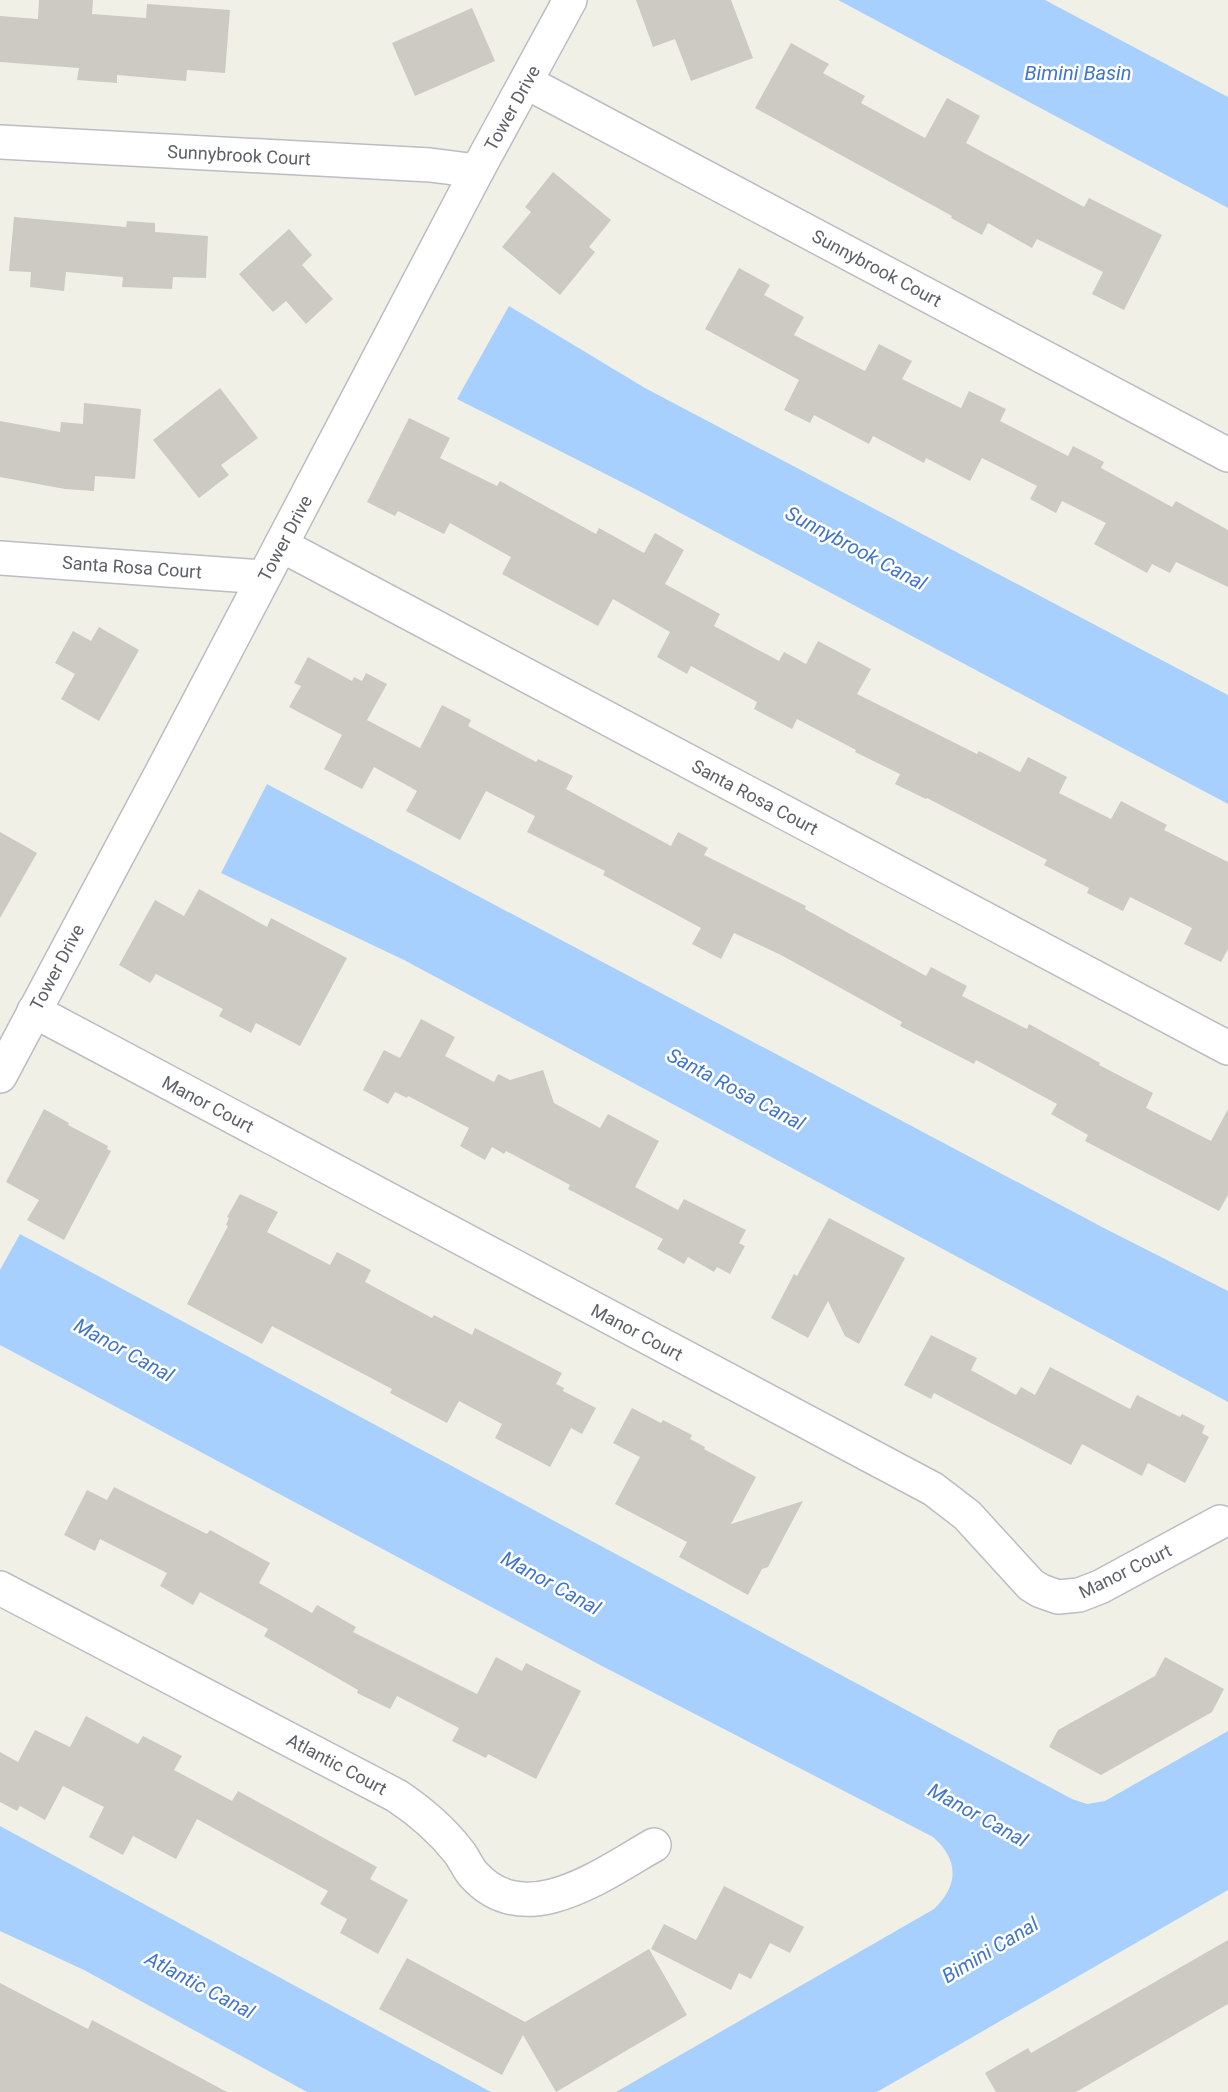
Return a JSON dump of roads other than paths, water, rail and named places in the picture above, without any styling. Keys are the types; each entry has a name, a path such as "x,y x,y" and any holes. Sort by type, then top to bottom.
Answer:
{"street":[{"name":"Tower Drive","path":"0,1076 477,171 570,0"},
{"name":"Sunnybrook Court","path":"526,82 1228,455"},
{"name":"Sunnybrook Court","path":"0,142 430,165 477,171"},
{"name":"Santa Rosa Court","path":"281,545 1228,1048"},
{"name":"Santa Rosa Court","path":"0,558 264,577"},
{"name":"Manor Court","path":"34,1011 933,1489 967,1515 1022,1578 1041,1591 1059,1597 1070,1597 1089,1591 1220,1522"},
{"name":"Atlantic Court","path":"0,1587 397,1796 423,1813 443,1832 461,1854 471,1872 483,1884 498,1893 519,1899 539,1899 559,1895 579,1887 654,1845"}],"water":[{"name":"Bimini Basin","path":"838,0 1045,0 1228,97 1228,208"},
{"name":"Sunnybrook Canal","path":"509,306 645,388 1228,695 1228,804 639,491 457,399"},
{"name":"Santa Rosa Canal","path":"267,784 1102,1227 1228,1291 1228,1402 404,960 221,873"},
{"path":"20,1234 1072,1799 1087,1804 1105,1801 1228,1731 1228,1890 877,2092 616,2092 934,1909 952,1882 951,1864 942,1846 933,1837 602,1666 0,1345 0,1270"},
{"name":"Atlantic Canal","path":"0,1826 491,2092 307,2092 84,1970 0,1931"}],"water label":[{"name":"Manor Canal","path":"124,1350"},
{"name":"Manor Canal","path":"551,1583"},
{"name":"Manor Canal","path":"978,1815"},
{"name":"Bimini Canal","path":"990,1950"}]}
